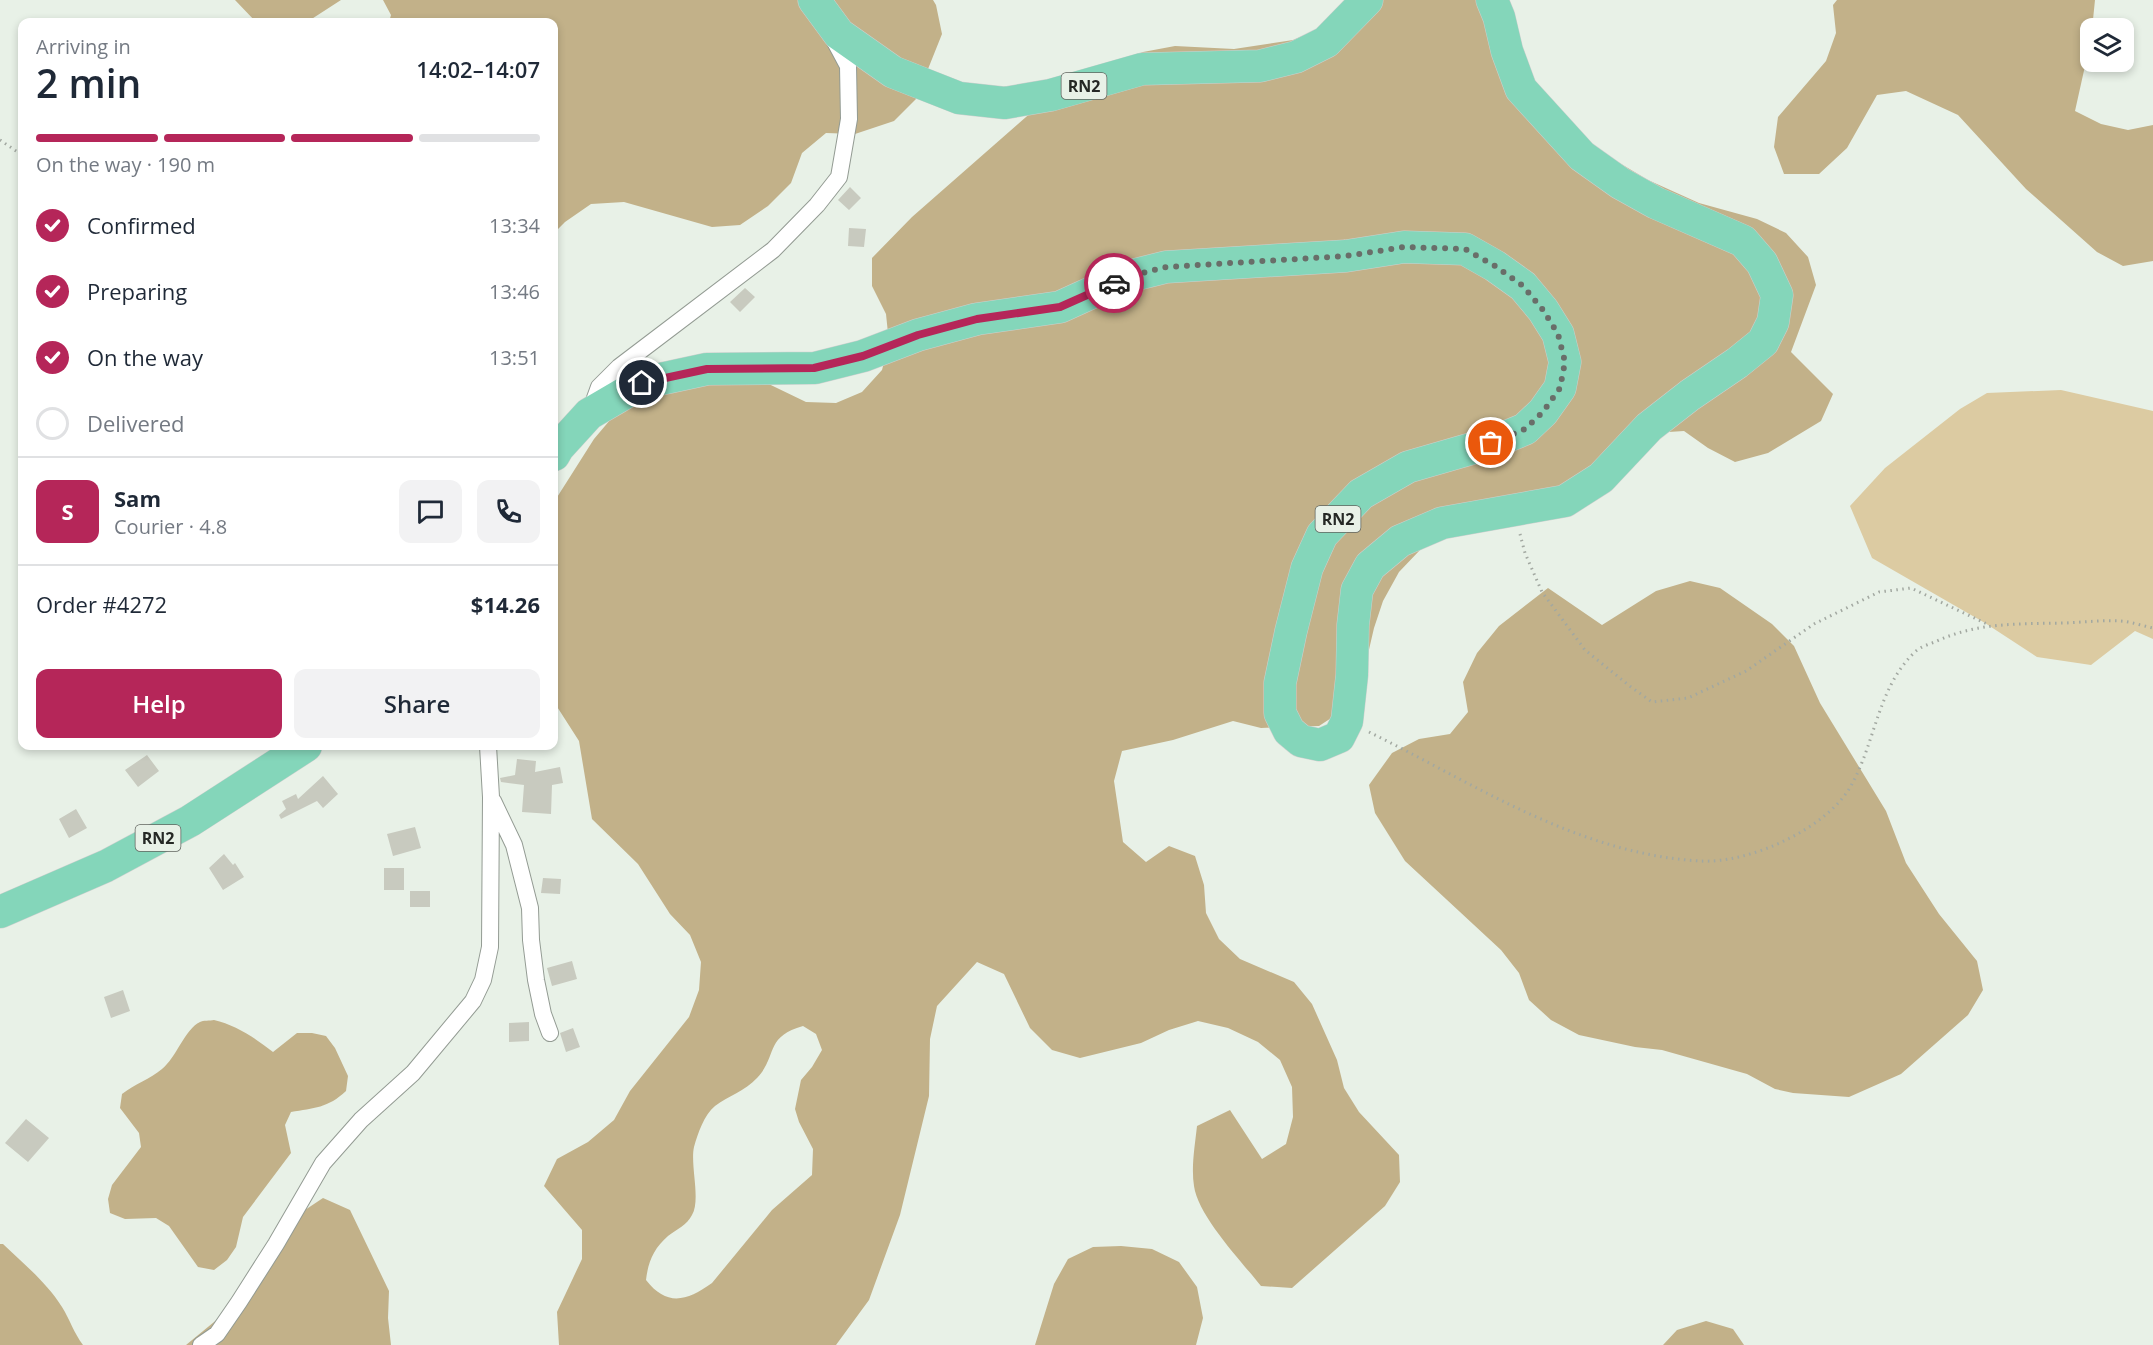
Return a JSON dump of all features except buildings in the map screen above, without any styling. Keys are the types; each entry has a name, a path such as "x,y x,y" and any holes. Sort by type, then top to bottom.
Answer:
{"highway":[{"name":"RN2","path":"814,0 839,34 893,72 959,98 1005,103 1051,95 1142,69 1260,66 1296,57 1326,42 1367,0"},
{"path":"1347,722 1357,590 1370,566 1400,542 1442,523 1565,501 1601,478 1649,427 1763,342 1773,322 1777,295 1762,263 1743,241 1656,203 1620,183 1582,156 1521,89 1492,0"},
{"name":"RN2","path":"558,447 589,414 642,383 707,369 814,368 863,356 918,335 977,319 1060,307 1126,277 1166,267 1346,256 1404,247 1465,249 1495,266 1523,286 1543,310 1558,334 1565,362 1560,388 1543,412 1525,429 1491,443 1408,467 1361,494 1322,535 1308,568 1291,631 1280,683 1280,713 1289,731 1301,741 1320,745 1339,737 1347,722"},
{"name":"RN2","path":"0,912 106,866 190,821 300,750"}],"street":[{"path":"589,414 599,387 619,367 773,250 817,206 839,177 849,119 848,66 814,0"},
{"path":"201,1345 217,1334 239,1302 323,1163 360,1120 413,1072 474,1001 483,980 490,948 491,797 488,750"},
{"path":"491,797 514,845 530,908 536,980 543,1014 550,1033"}],"path":[{"path":"0,140 18,152"},
{"path":"1513,511 1525,554 1542,592 1585,650 1652,702 1689,698 1746,671 1814,624 1879,592 1911,588 1988,625"},
{"path":"1347,722 1512,807 1583,837 1660,856 1703,862 1744,857 1789,840 1827,814 1851,786 1866,752 1882,701 1899,670 1918,649 1953,633 1988,625 2123,621 2153,628"}],"shaded area":[{"path":"235,0 341,0 313,18 252,18"},
{"path":"383,0 933,0 942,34 916,99 894,121 855,134 826,133 802,153 791,183 768,206 740,225 712,227 624,202 591,204 558,229 558,18 390,18 391,15"},
{"path":"1377,0 1486,0 1513,30 1537,85 1596,149 1648,180 1699,203 1757,219 1786,233 1808,257 1816,285 1791,352 1833,394 1821,421 1768,453 1735,462 1708,448 1684,431 1653,433 1579,494 1445,535 1420,550 1399,572 1383,601 1361,684 1345,709 1319,726 1261,728 1233,721 1173,740 1122,751 1114,781 1123,842 1146,862 1169,846 1195,856 1204,885 1206,913 1219,939 1240,959 1294,982 1312,1004 1337,1060 1344,1088 1359,1112 1399,1155 1400,1182 1385,1206 1292,1288 1261,1286 1203,1211 1194,1186 1194,1156 1197,1126 1230,1110 1262,1159 1286,1144 1293,1117 1292,1087 1280,1060 1258,1042 1228,1028 1198,1021 1169,1030 1141,1043 1080,1058 1052,1050 1030,1028 1004,974 977,962 937,1006 930,1039 929,1096 900,1215 869,1300 836,1345 559,1345 557,1312 582,1259 582,1230 544,1186 557,1159 588,1142 614,1120 630,1091 689,1017 699,990 701,962 690,935 670,914 638,864 592,819 579,741 558,708 558,496 594,439 642,382 727,364 806,402 836,403 862,392 882,370 889,343 886,314 872,286 872,258 912,217 1058,89 1086,72 1143,52 1175,46 1234,49 1293,40 1345,18","holes":["803,1026 816,1034 822,1050 801,1080 795,1109 813,1149 812,1175 772,1210 712,1283 694,1294 678,1298 670,1298 654,1289 646,1280 653,1256 659,1245 687,1222 695,1209 694,1147 697,1136 711,1110 757,1078 768,1062 777,1041 791,1030"]},
{"path":"1837,0 2095,0 2093,18 2080,18 2080,72 2084,72 2075,111 2101,124 2128,130 2153,125 2153,261 2123,266 2097,252 2026,189 1958,115 1906,91 1877,95 1847,148 1819,174 1784,174 1774,147 1778,117 1826,61 1836,33 1833,5"},
{"path":"2061,390 2153,411 2153,639 2135,631 2091,665 2037,657 1985,623 1872,558 1850,506 1885,468 1960,409 1987,393"},
{"path":"1690,581 1720,588 1772,624 1794,646 1820,703 1886,811 1906,863 1939,914 1977,961 1983,990 1968,1015 1901,1074 1849,1097 1793,1093 1775,1089 1747,1074 1662,1050 1635,1047 1579,1035 1551,1020 1529,1000 1519,973 1501,950 1405,861 1375,813 1369,785 1392,753 1419,739 1450,734 1468,712 1463,682 1477,653 1499,626 1548,588 1602,625 1656,591"},
{"path":"214,1020 245,1033 273,1052 297,1033 326,1036 335,1048 348,1076 346,1091 333,1101 291,1112 285,1125 291,1153 243,1217 236,1247 227,1260 214,1270 198,1267 169,1226 156,1218 125,1219 110,1213 108,1199 112,1185 141,1147 139,1133 120,1108 122,1094 162,1069 185,1037 201,1021"},
{"path":"323,1198 350,1210 389,1291 388,1318 391,1345 186,1345 253,1290 299,1214"},
{"path":"0,1244 3,1244 35,1274 49,1290 62,1307 83,1345 0,1345"},
{"path":"1121,1246 1152,1249 1179,1262 1197,1287 1203,1318 1196,1345 1035,1345 1054,1284 1068,1259 1093,1247"},
{"path":"1706,1321 1733,1329 1744,1345 1663,1345 1677,1330"}],"way so far":[{"path":"1114,283 1126,277 1166,267 1215,262 1346,256 1404,247 1465,249 1495,266 1523,286 1543,310 1558,334 1565,362 1560,388 1543,412 1525,429 1491,443"}],"route":[{"path":"642,383 707,369 814,368 863,356 918,335 977,319 1060,307 1114,283"}]}
